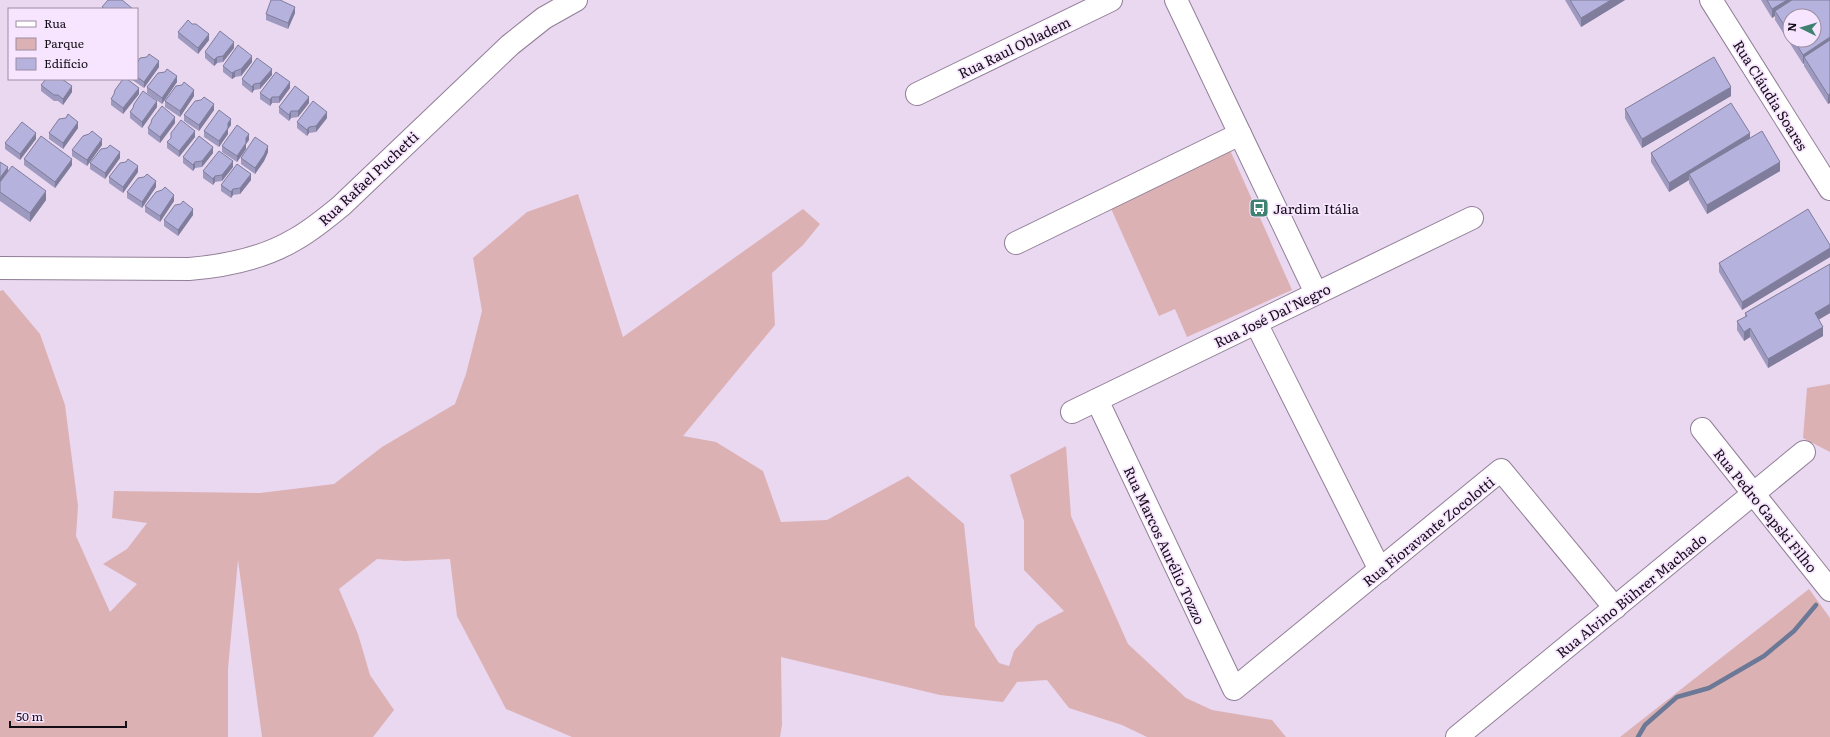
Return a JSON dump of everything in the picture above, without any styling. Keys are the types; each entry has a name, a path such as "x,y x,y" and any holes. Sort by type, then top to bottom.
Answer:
{"street":[{"name":"Rua Raul Obladem","path":"917,94 1111,0"},
{"path":"1176,0 1316,293"},
{"name":"Rua Cláudia Soares","path":"1711,0 1830,189"},
{"name":"Rua Rafael Puchetti","path":"0,268 189,269 216,267 270,252 314,228 341,206 510,44 528,28 564,3"},
{"path":"1016,243 1240,134"},
{"name":"Rua José Dal'Negro","path":"1072,412 1472,218"},
{"path":"1256,323 1380,570"},
{"name":"Rua Marcos Aurélio Tozzo","path":"1097,400 1234,689"},
{"name":"Rua Pedro Gapski Filho","path":"1702,429 1830,590"},
{"name":"Rua Alvino Bührer Machado","path":"1457,737 1804,452"},
{"name":"Rua Fioravante Zocolotti","path":"1234,689 1501,470 1615,608"}],"green space":[{"path":"1230,150 1292,290 1187,337 1175,309 1159,316 1109,204"},
{"path":"578,194 623,337 803,209 820,224 803,245 772,273 775,325 683,436 716,442 763,471 781,522 827,520 908,476 964,524 975,626 999,663 1009,666 1014,651 1037,625 1064,611 1024,570 1024,521 1010,475 1066,446 1071,516 1128,644 1186,698 1212,710 1272,720 1286,737 1147,737 1122,725 1069,708 1047,680 1017,682 1003,702 940,695 781,657 782,725 780,737 572,737 506,709 457,616 450,559 405,561 377,559 339,589 358,634 370,675 394,710 373,737 262,737 238,560 228,669 228,737 0,737 0,291 3,290 40,334 65,405 78,506 76,536 110,612 137,584 103,564 127,549 147,523 112,518 114,491 260,493 334,484 382,447 455,404 466,374 482,311 473,258 527,212"},
{"path":"1830,384 1830,452 1803,438 1807,388"},
{"path":"1809,589 1830,618 1830,737 1620,737"}],"building":[{"path":"108,0 122,0 132,8 104,8 102,7"},
{"path":"271,0 280,0 295,7 288,23 266,14"},
{"path":"1570,0 1611,0 1581,18"},
{"path":"1767,0 1787,0 1772,9"},
{"path":"1792,0 1830,0 1830,37 1822,42 1822,8 1782,8 1782,22 1775,11"},
{"path":"188,20 209,34 198,48 178,32"},
{"path":"220,31 234,42 223,56 217,57 214,60 205,52"},
{"path":"1830,40 1830,94 1828,95 1804,57 1818,48 1822,48 1822,45"},
{"path":"238,45 252,56 241,69 232,73 223,66"},
{"path":"1799,48 1814,48 1803,55"},
{"path":"149,54 159,61 144,82 138,78 138,61 140,58 147,57"},
{"path":"1714,57 1731,87 1642,139 1625,109"},
{"path":"257,58 272,69 260,83 254,84 252,87 242,79"},
{"path":"167,69 177,76 162,98 147,87 158,73 165,72"},
{"path":"276,72 290,82 279,97 272,97 270,100 260,93"},
{"path":"45,80 63,80 72,86 63,99 58,95 54,95 41,85"},
{"path":"122,80 128,80 139,88 123,108 111,99"},
{"path":"184,82 194,90 180,111 165,101 176,86 182,85"},
{"path":"295,86 309,97 298,111 291,111 289,115 279,107"},
{"path":"143,91 157,101 142,122 130,112"},
{"path":"204,97 214,104 199,125 184,115 195,101 201,100"},
{"path":"313,101 327,112 316,126 309,127 307,130 297,122"},
{"path":"1731,103 1750,133 1669,183 1651,153"},
{"path":"162,106 175,117 160,137 148,128 152,119"},
{"path":"219,110 231,119 228,123 228,128 219,141 204,131"},
{"path":"68,114 78,122 63,143 49,133 59,119 66,118"},
{"path":"181,120 195,131 179,151 167,142 171,138 171,133"},
{"path":"22,122 36,133 20,154 5,143"},
{"path":"237,125 249,134 246,138 246,143 237,156 222,146"},
{"path":"92,131 102,139 87,160 72,150 83,136"},
{"path":"1762,131 1780,162 1707,205 1689,174"},
{"path":"41,136 72,159 55,182 24,159"},
{"path":"199,136 213,147 202,161 195,162 193,165 183,157"},
{"path":"255,137 268,146 255,168 241,158"},
{"path":"110,145 120,152 105,173 90,163 101,149 107,148"},
{"path":"219,151 233,161 222,175 215,176 213,179 203,171"},
{"path":"128,159 138,166 123,187 109,177 120,163 126,162"},
{"path":"0,162 8,167 0,178"},
{"path":"237,164 251,174 240,188 233,189 231,192 221,185"},
{"path":"12,166 46,191 30,213 0,192 0,182"},
{"path":"147,174 156,181 142,202 127,192 138,178 144,177"},
{"path":"165,187 174,195 160,216 145,206 156,192"},
{"path":"183,201 193,209 178,230 164,220 175,205 181,204"},
{"path":"1808,209 1830,245 1830,248 1742,302 1719,263"},
{"path":"1830,264 1830,304 1815,313 1823,327 1768,359 1750,328 1744,332 1737,321 1747,316 1745,313"}],"waterway":[{"path":"1638,737 1645,725 1677,697 1709,688 1764,656 1794,631 1816,605"}],"place":[{"name":"Jardim Itália","path":"1259,208"}]}
